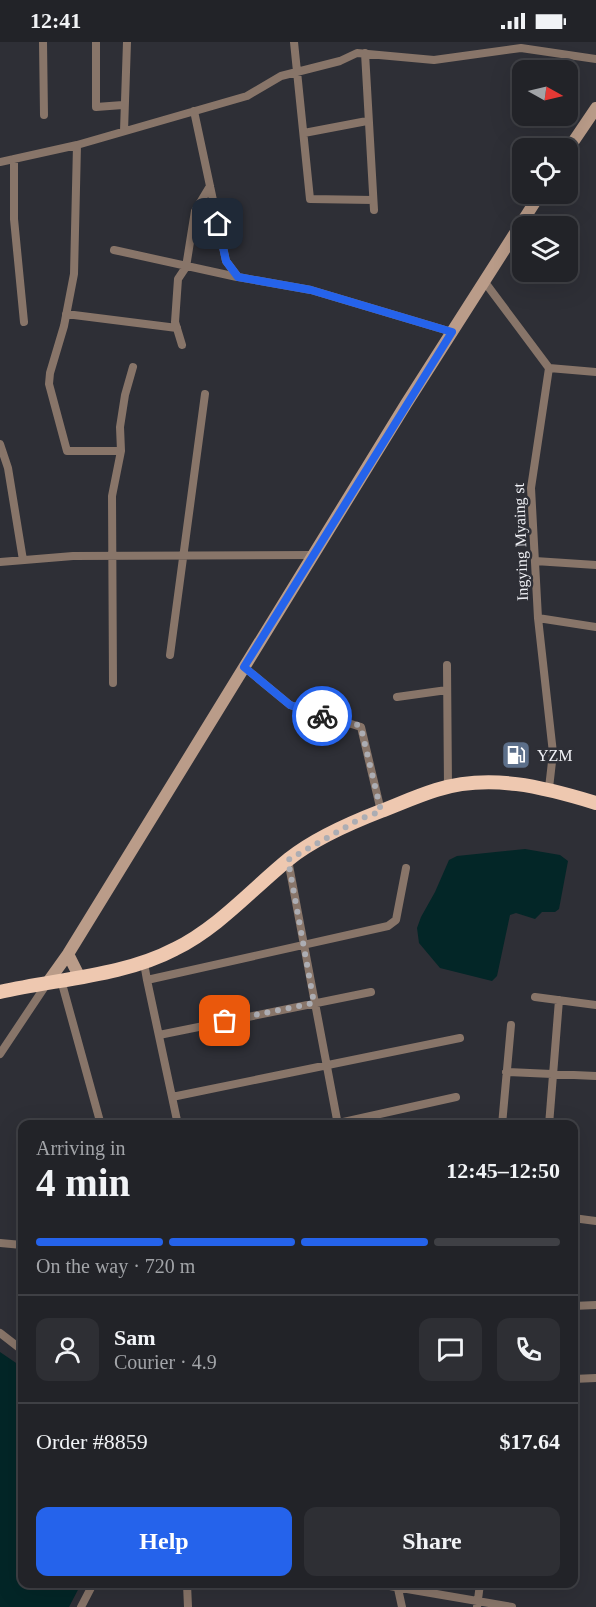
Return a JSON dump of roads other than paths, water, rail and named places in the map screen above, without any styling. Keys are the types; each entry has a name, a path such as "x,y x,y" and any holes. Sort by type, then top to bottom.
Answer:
{"highway":[{"path":"0,993 144,963 191,939 288,860 360,819 448,787 500,782 549,788 596,803"}],"main road":[{"path":"576,138 596,108"},
{"path":"55,981 69,954 244,667 534,204"},
{"path":"69,954 79,976"}],"street":[{"path":"43,42 44,115"},
{"path":"96,42 96,107 123,105"},
{"path":"124,130 123,105 127,42"},
{"path":"294,42 310,199 373,200"},
{"path":"510,42 521,48"},
{"path":"0,162 77,145 247,96 281,76 340,61 357,53 434,60 521,48 596,59"},
{"path":"365,53 374,210"},
{"path":"194,111 226,261 238,277"},
{"path":"304,133 368,121"},
{"path":"77,145 74,274 50,373 50,384 65,449 121,451"},
{"path":"14,159 14,219 24,322"},
{"path":"182,345 177,328 176,289 178,279 186,267 195,211 210,186"},
{"path":"114,250 186,267 311,290 452,332"},
{"path":"484,281 549,368 596,372"},
{"path":"66,314 177,328"},
{"path":"113,683 112,496 121,451 120,427 124,395 132,367"},
{"name":"Ingying Myaing st","path":"549,368 531,488 538,618 553,753 549,788"},
{"path":"170,655 206,394"},
{"path":"0,444 8,468 22,560"},
{"path":"0,562 114,556 313,555"},
{"path":"535,561 596,565"},
{"path":"538,618 596,627"},
{"path":"447,665 448,787"},
{"path":"244,667 290,705 355,723 361,728 381,811"},
{"path":"397,697 447,690"},
{"path":"288,860 327,1065 334,1120"},
{"path":"147,980 394,923 406,868"},
{"path":"144,963 177,1120"},
{"path":"0,1054 55,981"},
{"path":"55,981 99,1120"},
{"path":"159,1035 371,992"},
{"path":"535,997 596,1005"},
{"path":"550,1120 559,1000"},
{"path":"502,1120 511,1025"},
{"path":"172,1096 460,1038"},
{"path":"506,1072 554,1076 596,1076"},
{"path":"353,1120 456,1097"},
{"path":"578,1219 596,1221"},
{"path":"0,1243 18,1245"},
{"path":"578,1306 596,1305"},
{"path":"0,1333 18,1347"},
{"path":"578,1379 596,1378"},
{"path":"81,1607 91,1588"},
{"path":"187,1588 189,1607"},
{"path":"397,1588 402,1607"},
{"path":"406,1588 477,1604 512,1607"},
{"path":"477,1604 479,1588"}],"place":[{"name":"YZM","path":"516,755"}]}
